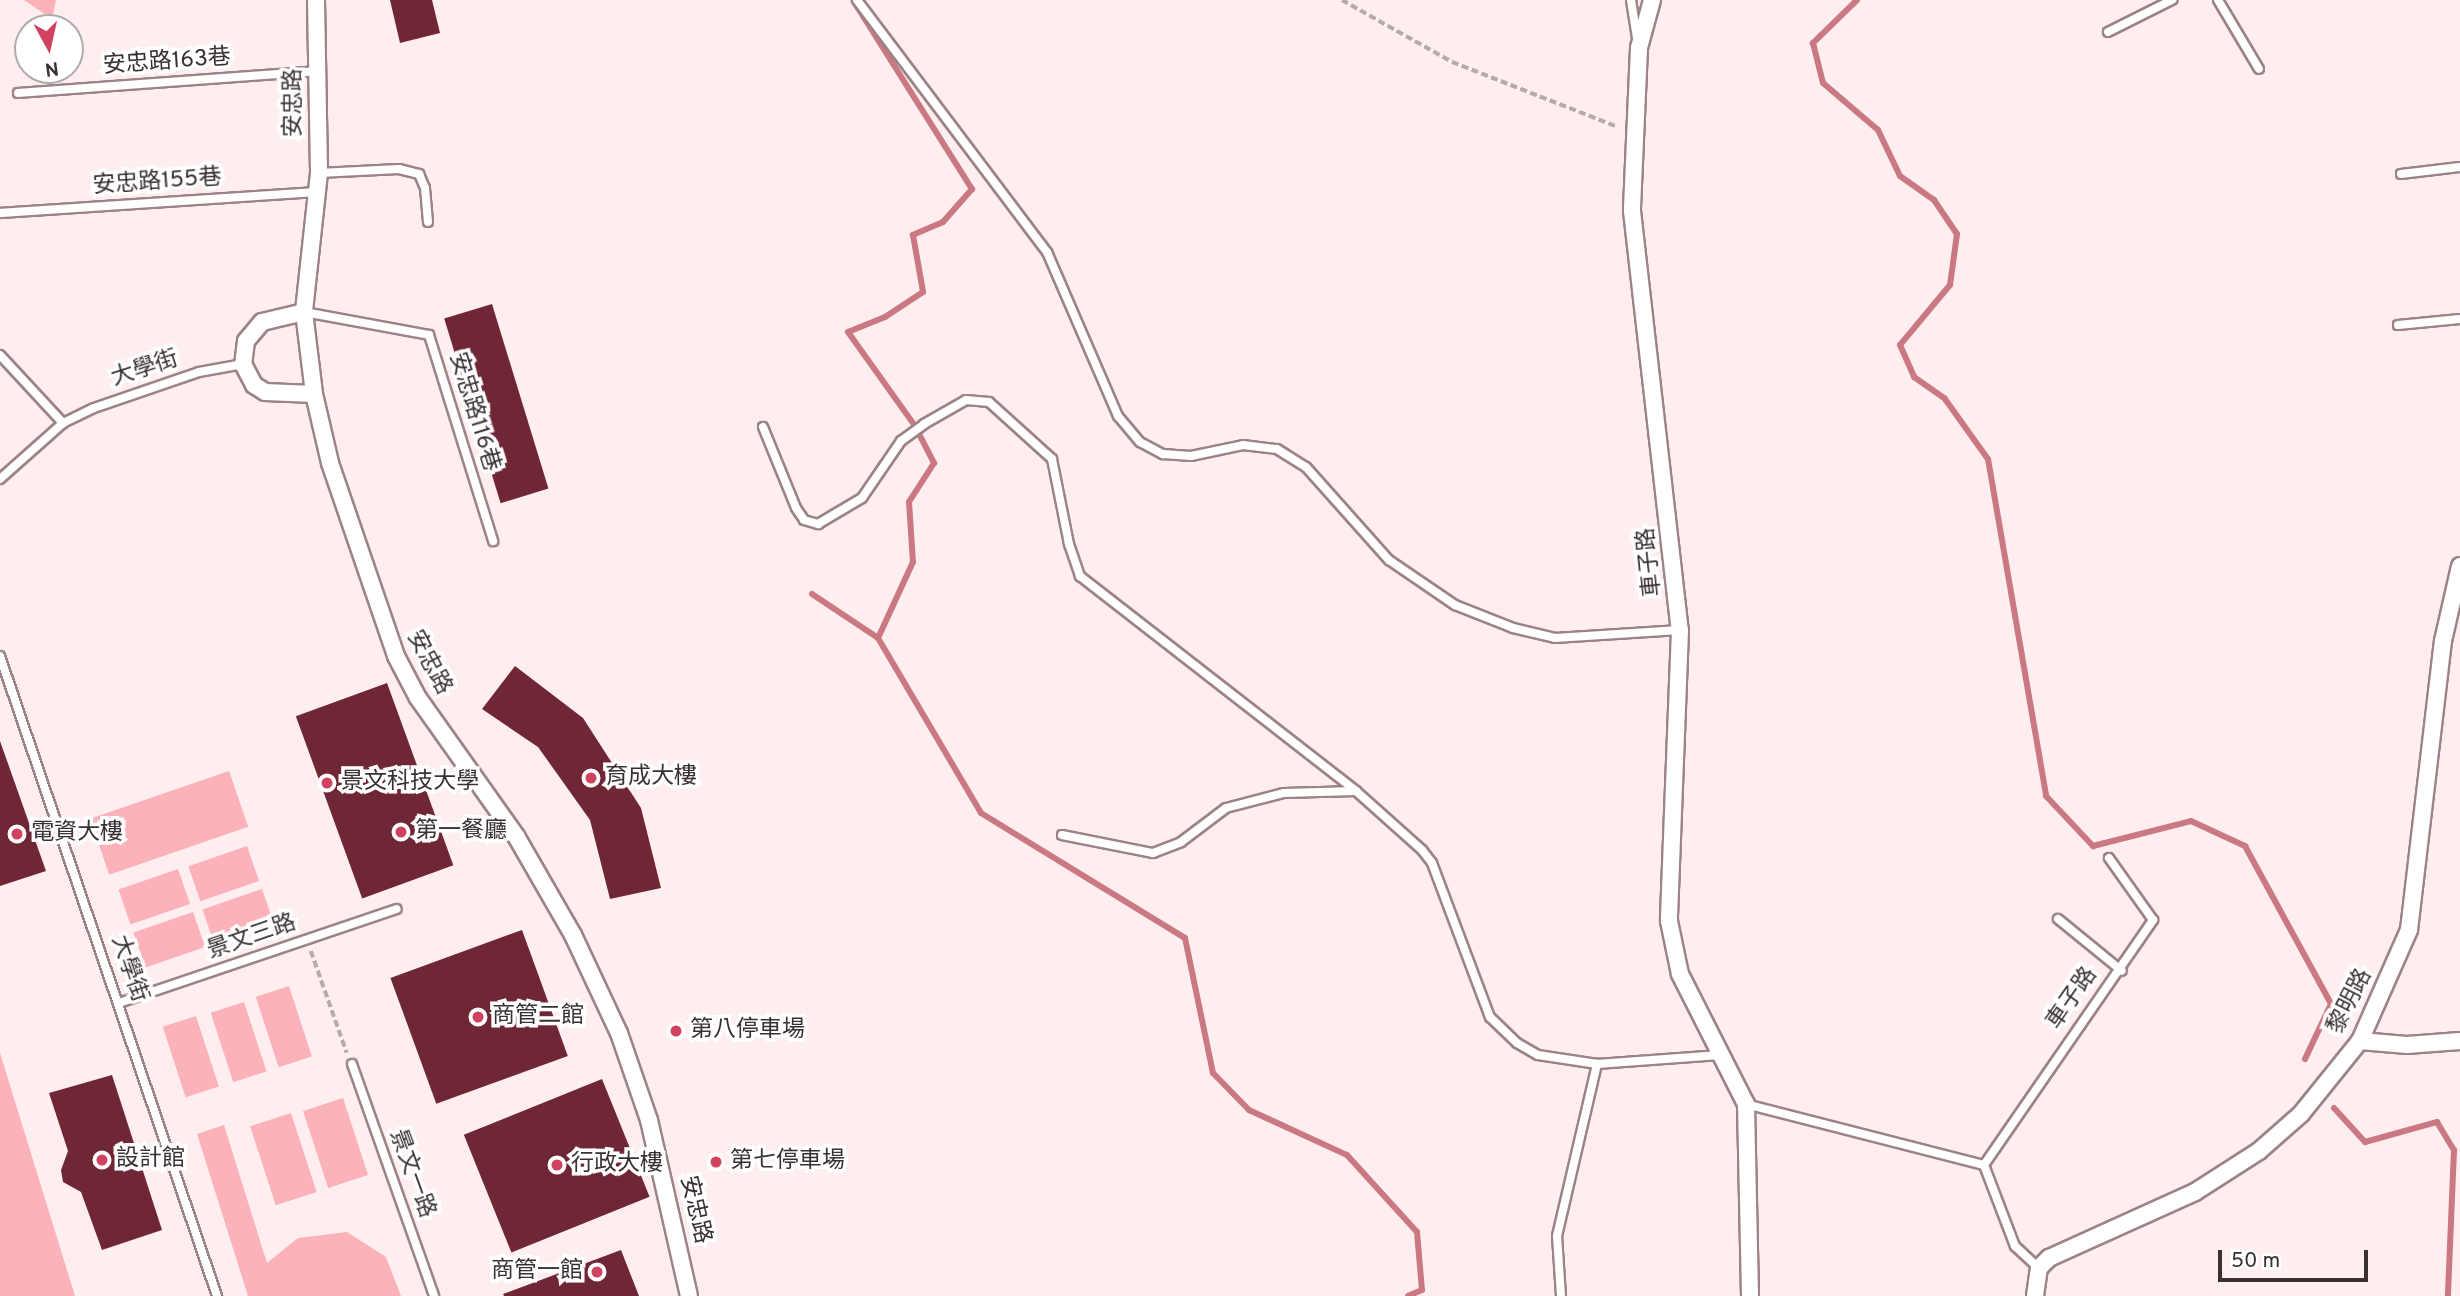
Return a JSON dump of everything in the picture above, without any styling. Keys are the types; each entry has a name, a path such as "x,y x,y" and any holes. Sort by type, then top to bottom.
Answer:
{"street":[{"name":"安忠路","path":"316,0 319,173 304,312 314,394 330,463 396,656 418,698 516,836 573,935 619,1032 662,1171 690,1296"},
{"path":"1639,48 1652,0"},
{"name":"車子路","path":"1639,48 1633,133 1632,211 1680,630 1669,921 1679,974 1746,1104 1750,1296"},
{"path":"304,312 262,322 246,341 243,364 254,385 265,392 278,396 314,394"},
{"name":"黎明路","path":"2039,1268 2063,1251 2195,1192 2259,1151 2301,1114 2360,1041 2409,930 2443,641 2460,566"},
{"path":"2360,1041 2406,1045 2460,1041"},
{"path":"2035,1296 2039,1268"}],"lane":[{"path":"857,0 1046,252 1118,416 1140,442 1163,454 1191,456 1243,445 1277,449 1306,467 1389,560 1455,605 1513,628 1555,638 1680,630"},
{"name":"車子路","path":"1630,0 1639,48"},
{"path":"2108,32 2172,0"},
{"path":"2218,0 2259,69"},
{"name":"安忠路163巷","path":"18,93 318,71"},
{"path":"2401,174 2460,167"},
{"path":"319,173 400,169 419,174 425,188 428,222"},
{"name":"安忠路155巷","path":"0,213 316,192"},
{"name":"安忠路116巷","path":"304,312 429,335 494,541"},
{"path":"2398,325 2460,319"},
{"path":"0,355 63,423"},
{"name":"大學街","path":"2,476 63,423 144,388 243,364"},
{"path":"763,427 796,508 804,520 818,524 862,498 901,441 923,424 966,400 989,402 1052,459 1069,544 1080,576 1356,791 1432,863 1490,1017 1538,1055 1597,1064 1720,1055"},
{"name":"大學街","path":"0,656 217,1296"},
{"path":"1062,835 1153,853 1181,842 1226,807 1284,793 1356,791"},
{"name":"車子路","path":"1984,1165 2122,971 2153,920 2109,858"},
{"name":"景文三路","path":"119,1003 397,909"},
{"path":"2059,919 2122,971"},
{"path":"1561,1296 1557,1236 1597,1064"},
{"name":"景文一路","path":"352,1065 434,1296"},
{"path":"1746,1104 1984,1165 2014,1246 2039,1268"}],"path":[{"path":"1342,0 1452,62 1633,133"},
{"path":"307,939 352,1065"}],"shaded area":[{"path":"24,0 56,0 53,14 45,14"},
{"path":"229,771 248,827 109,875 90,819"},
{"path":"247,846 259,881 200,901 188,866"},
{"path":"178,869 190,904 130,924 118,890"},
{"path":"262,889 274,924 214,944 202,910"},
{"path":"193,912 205,947 145,967 133,933"},
{"path":"289,986 312,1056 279,1067 256,997"},
{"path":"244,1002 267,1071 233,1082 211,1013"},
{"path":"196,1016 219,1086 186,1097 163,1027"},
{"path":"0,1053 75,1296 0,1296"},
{"path":"343,1098 368,1175 328,1188 303,1111"},
{"path":"291,1113 317,1192 276,1205 250,1126"},
{"path":"224,1125 267,1263 298,1238 347,1232 386,1257 401,1296 248,1296 197,1134"}],"building":[{"path":"390,0 432,0 440,33 400,43"},
{"path":"492,304 548,489 501,503 444,319"},
{"name":"育成大樓","path":"515,666 583,718 641,808 661,888 610,899 590,820 538,747 482,709"},
{"path":"387,683 453,865 362,898 296,716"},
{"name":"電資大樓","path":"0,741 46,871 0,886"},
{"name":"商管二館","path":"522,930 568,1056 436,1104 390,978"},
{"name":"設計館","path":"112,1075 162,1230 102,1250 81,1192 63,1182 61,1170 68,1151 49,1093"},
{"name":"行政大樓","path":"602,1079 650,1197 511,1253 464,1135"},
{"name":"商管一館","path":"621,1250 639,1296 503,1294"}],"waterway":[{"path":"1857,0 1813,43 1823,83 1878,130 1900,176 1934,200 1957,234 1950,285 1900,345 1914,377 1945,399 1988,459 2046,796 2093,846 2191,821 2245,846 2331,1004 2305,1059"},
{"path":"856,5 972,189 943,222 913,235 923,292 885,317 848,332 915,426 934,463 909,502 913,562 878,638 981,813 1185,938 1213,1073 1249,1110 1347,1155 1417,1232 1422,1290 1408,1296"},
{"path":"812,594 878,638"},
{"path":"2334,1108 2365,1142 2437,1122 2454,1150 2448,1296"}],"place":[{"name":"育成大樓","path":"591,778"},
{"name":"景文科技大學","path":"327,783"},
{"name":"第一餐廳","path":"401,832"},
{"name":"電資大樓","path":"17,834"},
{"name":"商管二館","path":"478,1017"},
{"name":"第八停車場","path":"676,1031"},
{"name":"設計館","path":"102,1160"},
{"name":"第七停車場","path":"716,1162"},
{"name":"行政大樓","path":"557,1165"},
{"name":"商管一館","path":"597,1272"}]}
